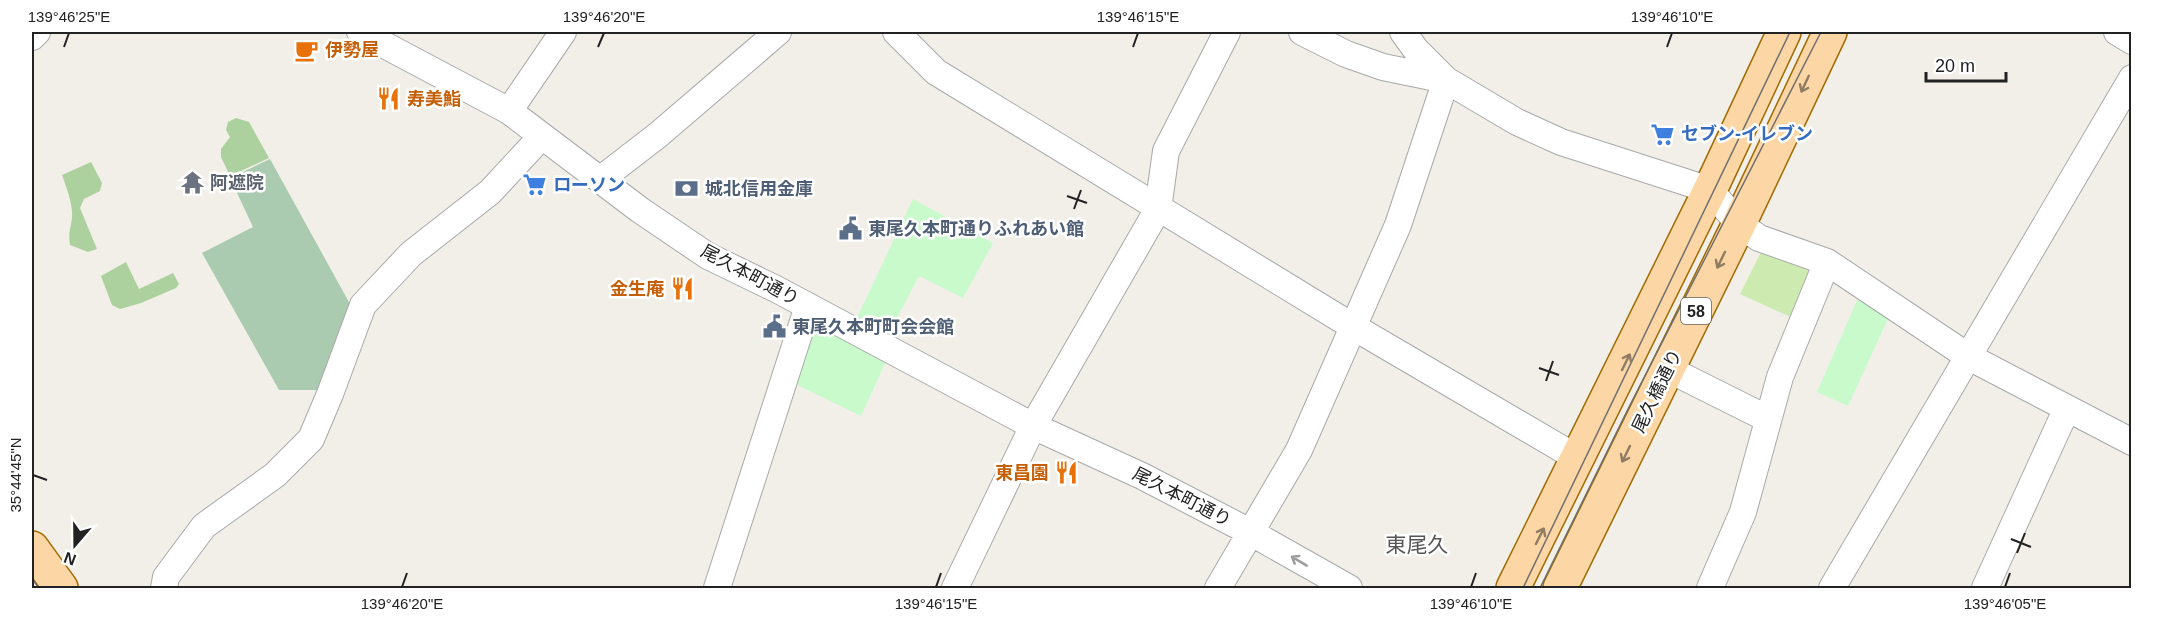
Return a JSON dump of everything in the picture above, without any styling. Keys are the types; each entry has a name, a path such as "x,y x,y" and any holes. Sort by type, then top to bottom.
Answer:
{"main road":[{"name":"58","path":"1514,588 1710,190 1783,32"},
{"name":"尾久橋通り","path":"1560,588 1830,32"},
{"path":"32,549 61,588"}],"street":[{"path":"32,37 37,32"},
{"name":"尾久本町通り","path":"360,32 509,111 640,210 708,256 808,306 1033,426 1142,476 1250,532 1349,588"},
{"path":"509,111 563,32"},
{"path":"601,179 658,135 778,32"},
{"path":"896,32 936,72 1158,209 1579,459"},
{"path":"955,588 1033,426 1158,209 1166,151 1227,32"},
{"path":"1302,32 1346,54 1383,66 1446,81"},
{"path":"1403,32 1416,50 1446,81 1517,122 1561,142 1710,190 1738,224 1759,238 1827,262 1969,357 2132,442"},
{"path":"2117,32 2132,41"},
{"path":"1832,588 2132,78"},
{"path":"1218,588 1299,450 1398,225 1446,81"},
{"path":"164,588 166,577 204,526 275,475 311,439 363,305 411,254 490,192 542,136"},
{"path":"1710,588 1743,512 1780,377 1827,262"},
{"path":"717,588 808,306"},
{"path":"1668,369 1768,419"},
{"path":"1985,588 2067,408"}],"green space":[{"path":"236,118 249,122 269,158 230,176 221,157 221,149 230,137 226,130 228,122"},
{"path":"270,159 350,304 319,390 279,390 202,253 253,227 230,178"},
{"path":"91,162 102,183 100,191 84,199 80,208 97,249 88,252 70,245 71,206 62,175"},
{"path":"913,199 993,243 963,298 919,276 888,335 856,320"},
{"path":"1762,250 1816,274 1795,319 1740,294"},
{"path":"126,262 139,289 173,273 179,284 176,288 141,303 120,309 112,305 101,276"},
{"path":"1862,289 1892,310 1848,406 1817,392"},
{"path":"815,324 887,359 861,416 793,383"}],"tram line":[{"path":"1523,588 1790,32"},
{"path":"1540,588 1629,407 1821,32"},
{"path":"32,579 39,588"}],"place":[{"name":"伊勢屋","path":"307,50"},
{"name":"寿美鮨","path":"389,99"},
{"name":"セブン-イレブン","path":"1663,134"},
{"name":"阿遮院","path":"192,183"},
{"name":"ローソン","path":"535,185"},
{"name":"城北信用金庫","path":"687,189"},
{"name":"東尾久本町通りふれあい館","path":"850,229"},
{"name":"金生庵","path":"682,289"},
{"name":"東尾久本町町会会館","path":"774,327"},
{"name":"東昌園","path":"1067,473"}],"district":[{"name":"東尾久","path":"1417,545"}]}
